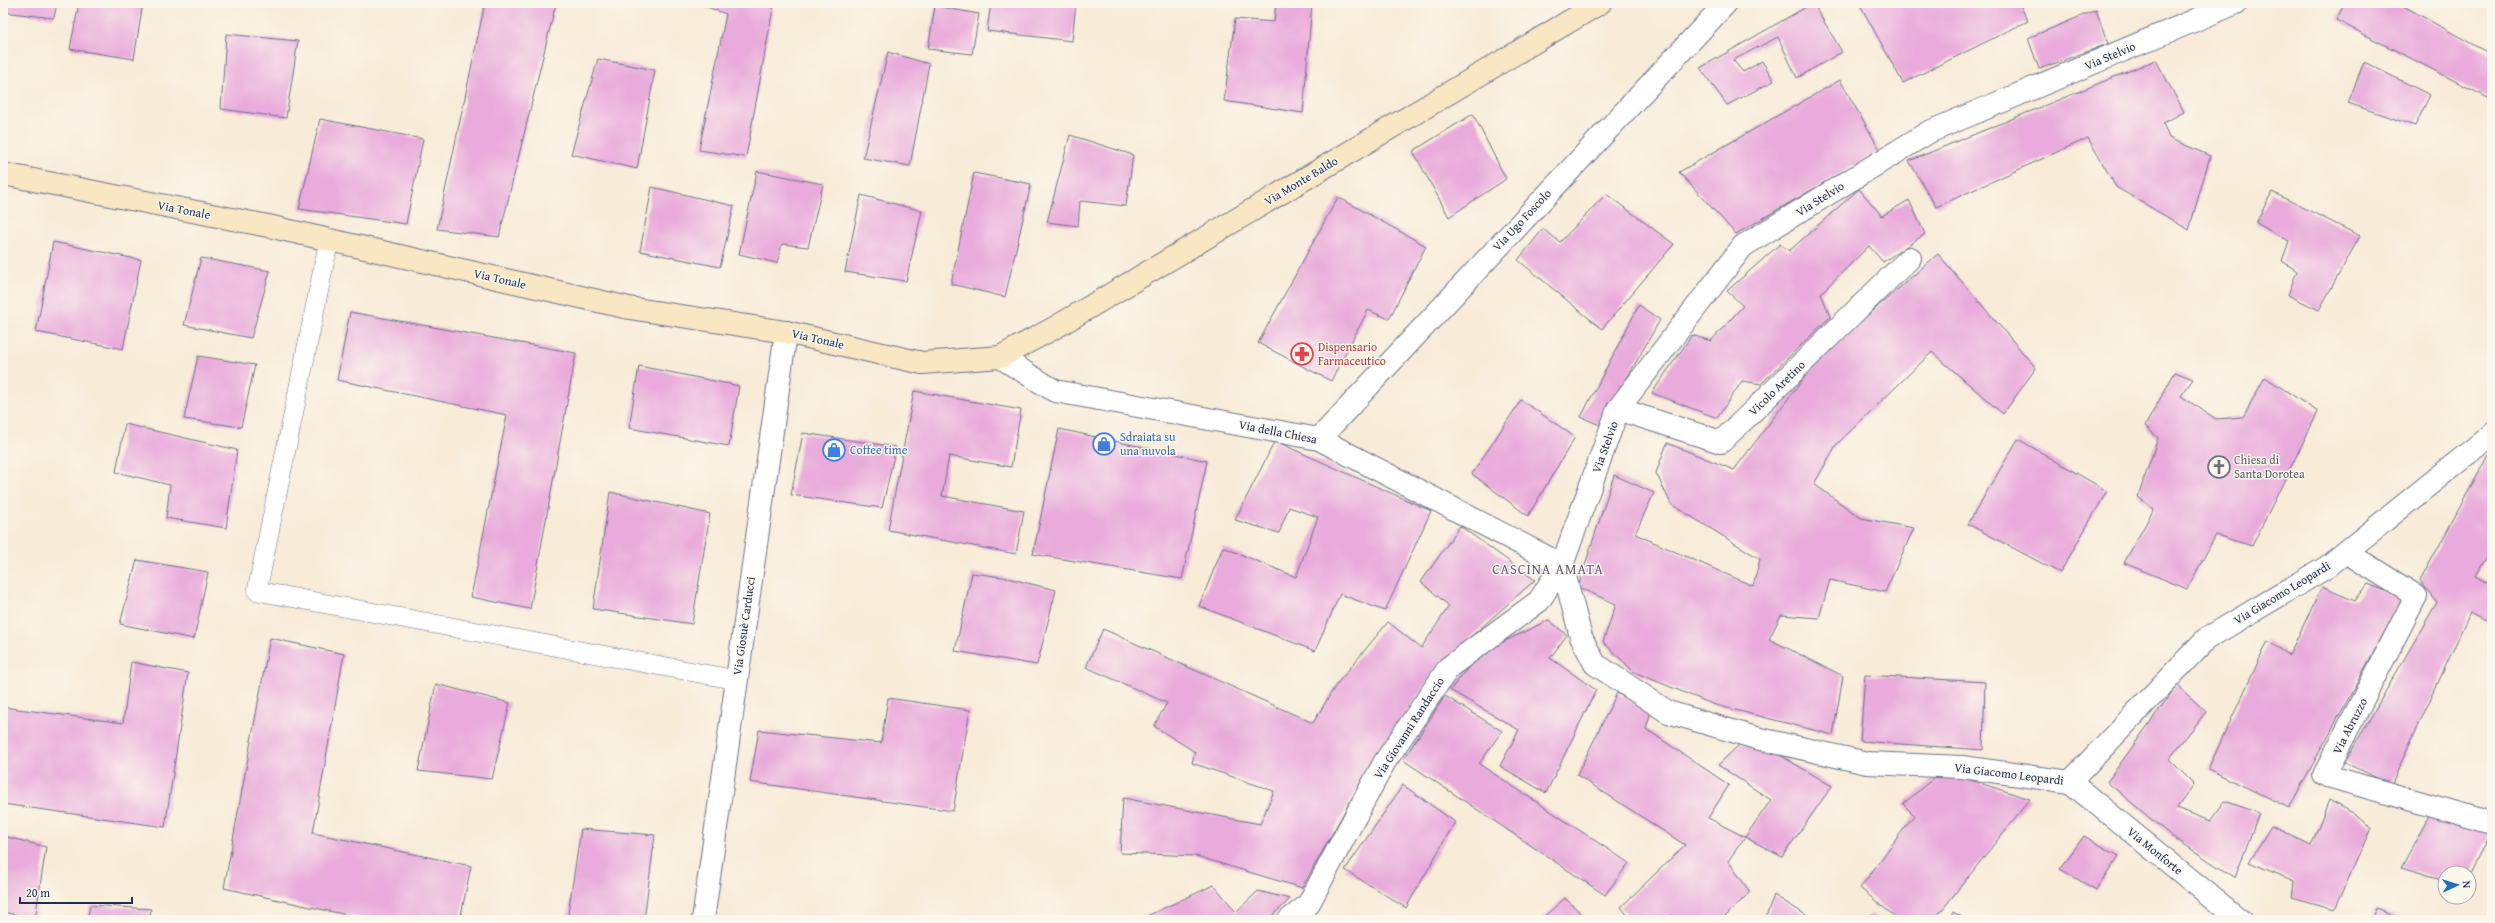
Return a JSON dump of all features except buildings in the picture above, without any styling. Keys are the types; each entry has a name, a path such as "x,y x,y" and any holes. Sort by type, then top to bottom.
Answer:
{"street":[{"name":"Via Monte Baldo","path":"1000,357 1062,323 1600,3"},
{"name":"Via Ugo Foscolo","path":"1319,439 1726,3"},
{"name":"Via Stelvio","path":"1562,565 1618,409 1743,246 1929,132 2236,3"},
{"name":"Via Tonale","path":"3,174 329,240 630,308 786,332 922,363 1000,357"},
{"name":"Vicolo Aretino","path":"1618,409 1721,442 1910,258"},
{"name":"Via Giosuè Carducci","path":"703,920 786,332"},
{"name":"Via della Chiesa","path":"1000,357 1055,391 1319,439 1562,565"},
{"name":"Via Giacomo Leopardi","path":"1562,565 1581,637 1595,664 1668,712 1756,738 1867,764 1962,767 2070,782 2206,639 2328,568 2492,434"},
{"name":"Via Abruzzo","path":"2346,552 2416,596 2324,775 2492,823"},
{"name":"Via Giovanni Randaccio","path":"1289,920 1308,905 1384,763 1449,667 1539,601 1562,565"},
{"name":"Via Monforte","path":"2070,782 2240,920"}],"lane":[{"path":"329,240 257,591 737,680"}],"place":[{"name":"Dispensario Farmaceutico","path":"1302,354"},
{"name":"Sdraiata su una nuvola","path":"1104,444"},
{"name":"Coffee time","path":"834,450"},
{"name":"Chiesa di Santa Dorotea","path":"2219,467"}],"district":[{"name":"CASCINA AMATA","path":"1548,569"}]}
